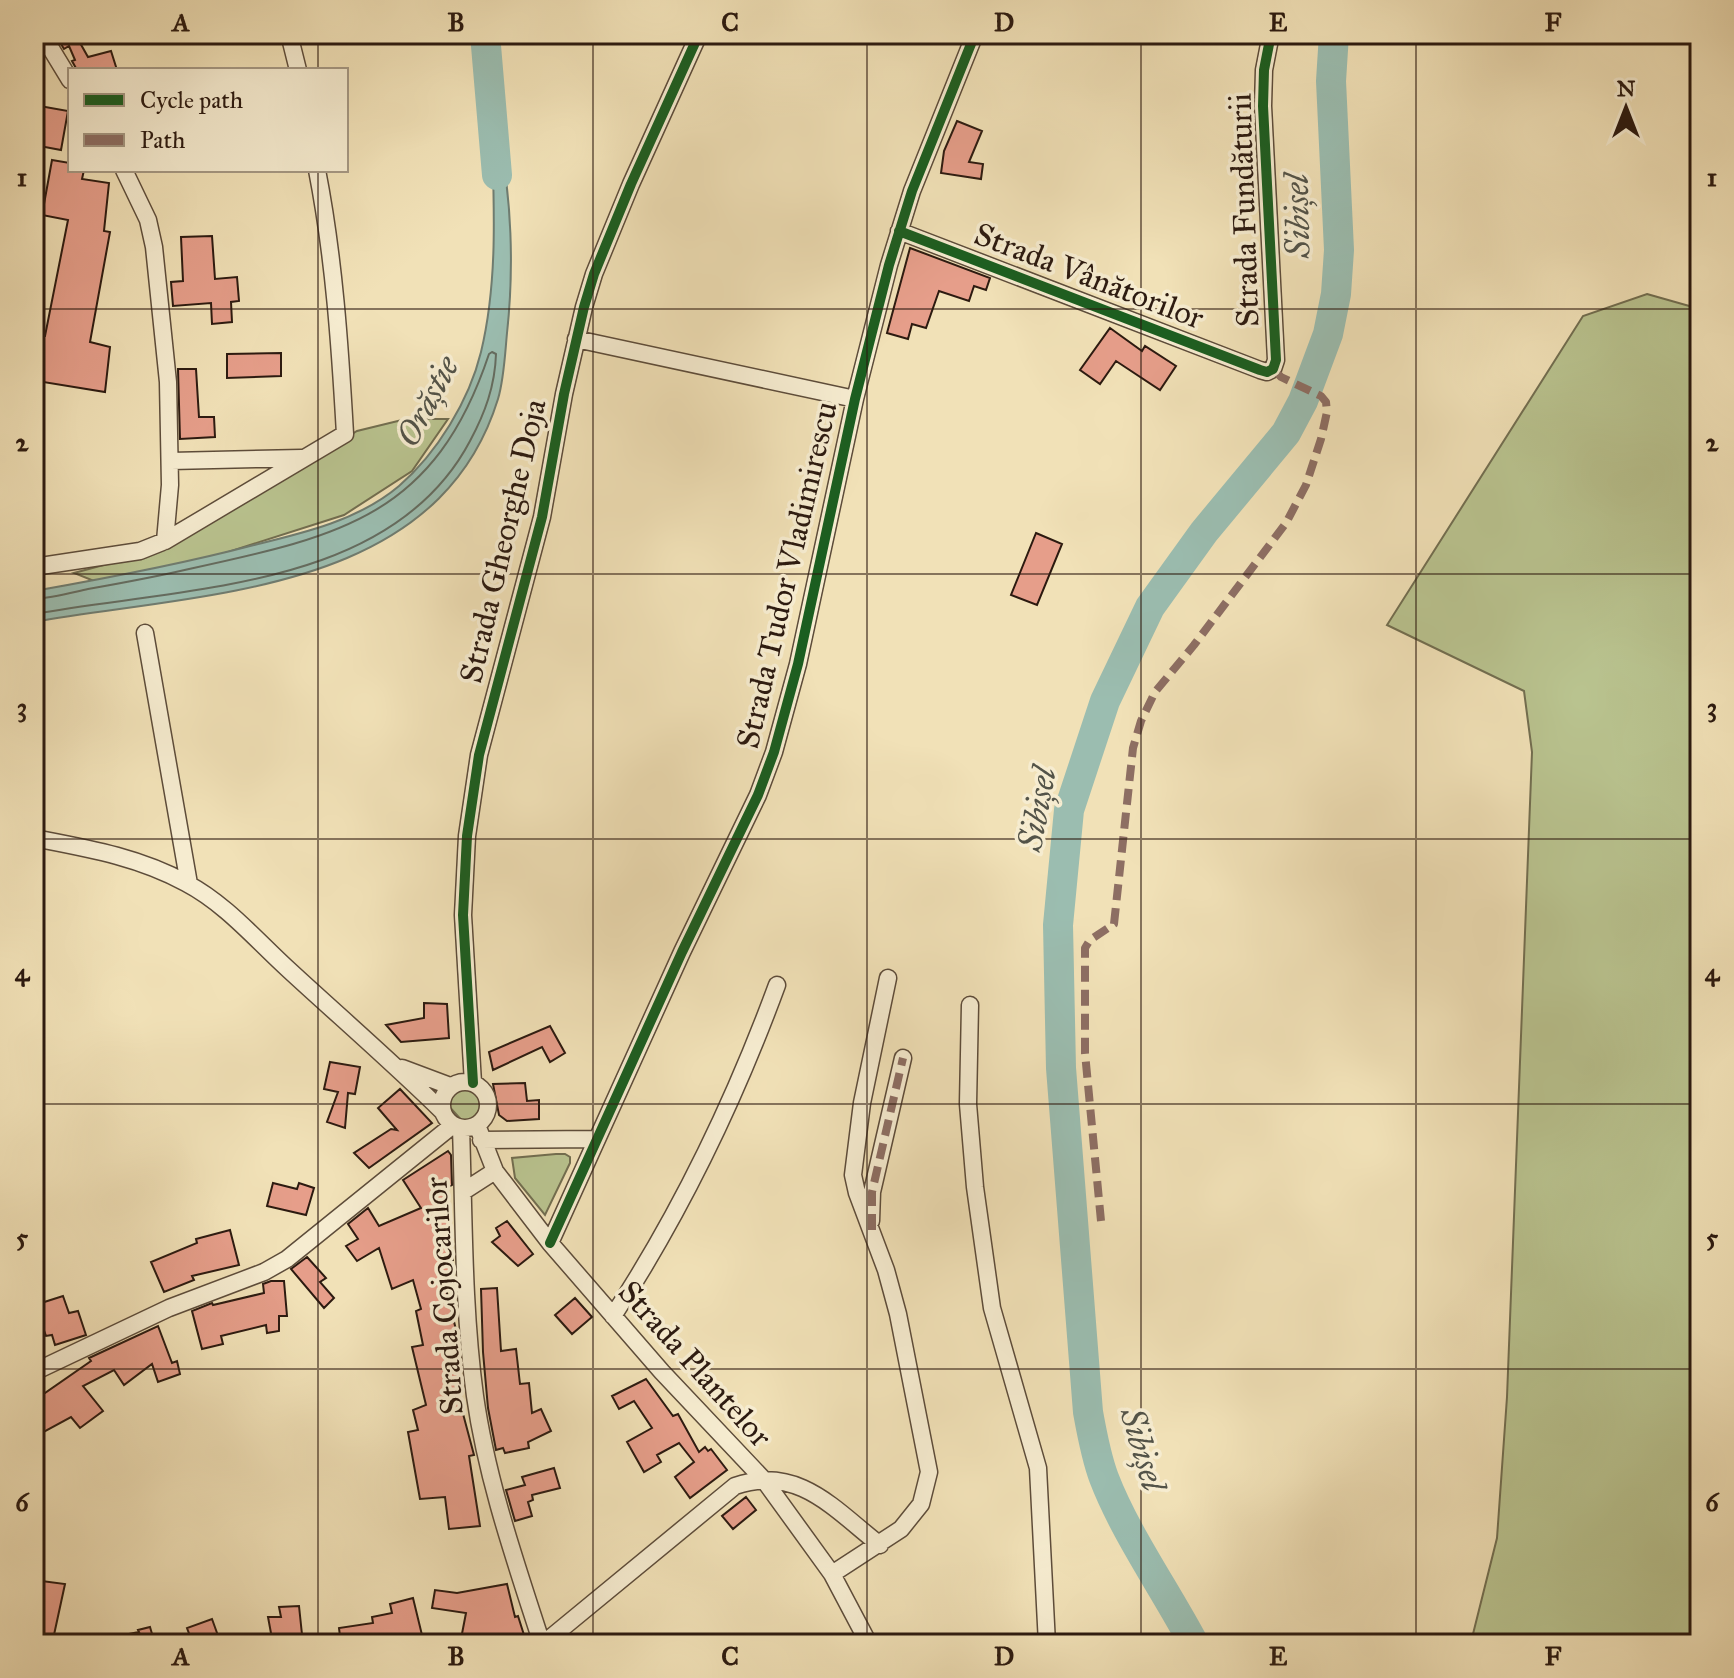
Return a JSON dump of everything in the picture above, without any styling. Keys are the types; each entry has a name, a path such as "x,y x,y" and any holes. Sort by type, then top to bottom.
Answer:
{"street":[{"path":"42,34 68,77"},
{"path":"289,34 298,68"},
{"name":"Strada Gheorghe Doja","path":"473,1083 463,915 472,794 489,713 542,517 576,339 594,274 699,34"},
{"name":"Strada Tudor Vladimirescu","path":"550,1243 758,795 774,752 798,664 855,399 899,231 938,123 975,34"},
{"name":"Strada Fundăturii","path":"1260,370 1267,372 1273,369 1276,360 1263,106 1264,70 1271,34"},
{"path":"125,172 148,220 154,247 168,382 171,461 165,541"},
{"path":"34,567 140,551 165,541 345,434 335,298 326,215 317,172"},
{"name":"Strada Vânătorilor","path":"899,231 1260,370"},
{"path":"576,339 855,399"},
{"path":"171,461 303,458"},
{"path":"145,633 189,884"},
{"name":"Strada Plantelor","path":"34,838 128,859 159,869 189,884 243,926 463,1126 550,1243 764,1480 832,1574 869,1644"},
{"path":"832,1574 901,1529 917,1511 928,1486 928,1455 898,1314 857,1193 854,1163 870,1059 888,978"},
{"path":"613,1316 690,1187 739,1082 777,985"},
{"path":"970,1005 968,1104 975,1187 992,1308 1038,1468 1047,1644"},
{"path":"872,1230 872,1192 903,1058"},
{"name":"Strada Plantelor","path":"397,1066 450,1086"},
{"path":"34,1372 169,1308 264,1272 287,1259 463,1126 487,1114 485,1092 465,1081 450,1086 442,1097 463,1126 596,1139"},
{"name":"Strada Cojocarilor","path":"463,1126 469,1330 476,1398 492,1478 542,1644 735,1486 764,1480"},
{"path":"464,1191 495,1171"},
{"path":"764,1480 794,1483 810,1490 880,1545"}],"green space":[{"path":"1647,294 1700,309 1700,1644 1392,1644 1392,1639 1472,1638 1497,1538 1507,1397 1532,752 1524,691 1387,625 1583,316"},
{"path":"406,419 448,419 412,471 344,515 169,571 94,581 74,573 133,557 184,538 357,431"},
{"path":"464,1087 479,1096 480,1106 476,1116 464,1123 446,1103 451,1093"},
{"path":"556,1154 570,1157 570,1163 545,1215 515,1178 512,1158"}],"water":[{"path":"498,133 509,208 511,258 502,383 498,399 467,464 423,513 368,548 305,573 238,590 34,622 34,591 227,552 311,530 366,508 413,473 450,425 468,389 481,352 492,271 492,135"}],"building":[{"path":"55,34 91,34 79,41 88,57 111,51 116,68 76,68 69,46 64,49"},
{"path":"34,105 68,111 61,150 34,145"},
{"path":"957,121 982,131 969,162 983,164 981,179 941,173 944,151"},
{"path":"52,160 68,163 68,172 84,172 82,179 109,183 104,231 110,232 90,342 110,347 105,392 37,381 42,336 45,336 68,220 42,215"},
{"path":"212,236 215,279 237,277 239,301 231,302 232,322 212,324 211,303 173,306 171,282 183,281 181,237"},
{"path":"910,248 990,278 986,290 974,286 969,301 939,291 926,328 912,324 908,339 887,333"},
{"path":"1110,328 1142,351 1145,346 1176,366 1160,390 1116,361 1100,384 1080,370"},
{"path":"281,353 281,376 227,378 227,354"},
{"path":"178,369 196,369 199,417 214,417 215,437 180,439"},
{"path":"1036,533 1062,544 1037,605 1011,595"},
{"path":"424,1003 447,1004 449,1038 401,1042 386,1025 424,1018"},
{"path":"550,1026 565,1053 550,1062 542,1047 493,1070 489,1052"},
{"path":"330,1062 360,1067 355,1094 348,1093 345,1128 327,1122 338,1092 324,1089"},
{"path":"525,1083 527,1101 539,1100 539,1119 507,1121 499,1115 493,1084"},
{"path":"400,1089 432,1123 369,1168 354,1153 391,1129 397,1130 378,1108"},
{"path":"448,1151 451,1155 452,1185 445,1189 453,1260 448,1261 452,1288 446,1289 458,1338 461,1394 458,1395 474,1455 469,1456 480,1526 449,1529 445,1497 420,1499 408,1432 418,1430 413,1410 426,1405 412,1347 423,1345 416,1311 421,1309 413,1280 392,1289 379,1248 357,1261 346,1246 358,1239 348,1224 368,1208 379,1226 421,1208 403,1180"},
{"path":"273,1183 297,1189 299,1183 314,1188 306,1215 267,1206"},
{"path":"507,1221 533,1254 518,1266 492,1242 500,1236 496,1228"},
{"path":"230,1230 239,1265 192,1276 194,1280 164,1292 151,1262 197,1243 196,1239"},
{"path":"307,1257 326,1278 320,1282 334,1298 324,1308 291,1269"},
{"path":"284,1281 287,1316 279,1316 279,1331 267,1333 266,1325 221,1336 223,1344 202,1349 192,1311 212,1303 264,1293 263,1284"},
{"path":"497,1288 501,1351 516,1349 520,1384 529,1383 532,1413 541,1409 551,1431 528,1442 529,1448 505,1453 503,1448 496,1450 488,1408 483,1352 481,1289"},
{"path":"63,1296 69,1313 78,1311 86,1335 55,1345 52,1335 46,1336 35,1305"},
{"path":"575,1298 592,1317 572,1334 555,1315"},
{"path":"158,1326 172,1363 177,1361 180,1374 158,1382 152,1364 124,1385 114,1370 83,1386 103,1411 80,1428 71,1417 40,1434 34,1423 34,1383 42,1395 91,1361 89,1358"},
{"path":"646,1379 673,1416 678,1414 699,1452 705,1447 708,1451 711,1449 727,1470 690,1498 675,1477 694,1462 679,1443 657,1455 661,1462 644,1472 627,1442 652,1428 634,1401 619,1409 612,1396"},
{"path":"554,1468 560,1488 532,1495 533,1500 528,1502 532,1516 515,1521 506,1490 525,1485 522,1477"},
{"path":"746,1497 756,1510 733,1529 722,1516"},
{"path":"34,1580 65,1584 52,1644 34,1641"},
{"path":"507,1584 515,1617 518,1616 524,1635 501,1642 499,1636 477,1636 475,1644 460,1644 466,1613 432,1608 435,1590 457,1593"},
{"path":"413,1598 422,1635 391,1644 341,1644 339,1628 373,1623 372,1617 392,1613 390,1604"},
{"path":"299,1606 303,1644 273,1644 268,1617 281,1617 279,1607"},
{"path":"212,1619 221,1644 193,1644 187,1628"},
{"path":"150,1627 155,1644 113,1644 113,1637"}],"waterway":[{"name":"Orăștie","path":"485,34 497,175"},
{"name":"Sibișel","path":"1194,1644 1113,1499 1101,1470 1091,1429 1061,1068 1058,925 1069,810 1105,701 1150,607 1204,532 1286,433 1303,401 1328,334 1336,294 1339,250 1331,81 1334,34"}],"marked path":[{"path":"1101,1221 1085,1053 1085,948 1090,940 1114,924 1133,748 1141,721 1155,692 1286,523 1306,485 1321,439 1326,402 1321,396 1281,377 1273,369"},
{"path":"872,1230 872,1192 903,1058"}],"cycle path":[{"path":"473,1083 463,915 467,836 479,755 542,517 564,394 594,274 699,34"},
{"path":"550,1243 682,952 758,795 774,752 798,664 855,399 889,265 912,191 975,34"},
{"path":"899,231 1260,370 1267,372 1273,369 1276,360 1263,106 1264,70 1271,34"}]}
